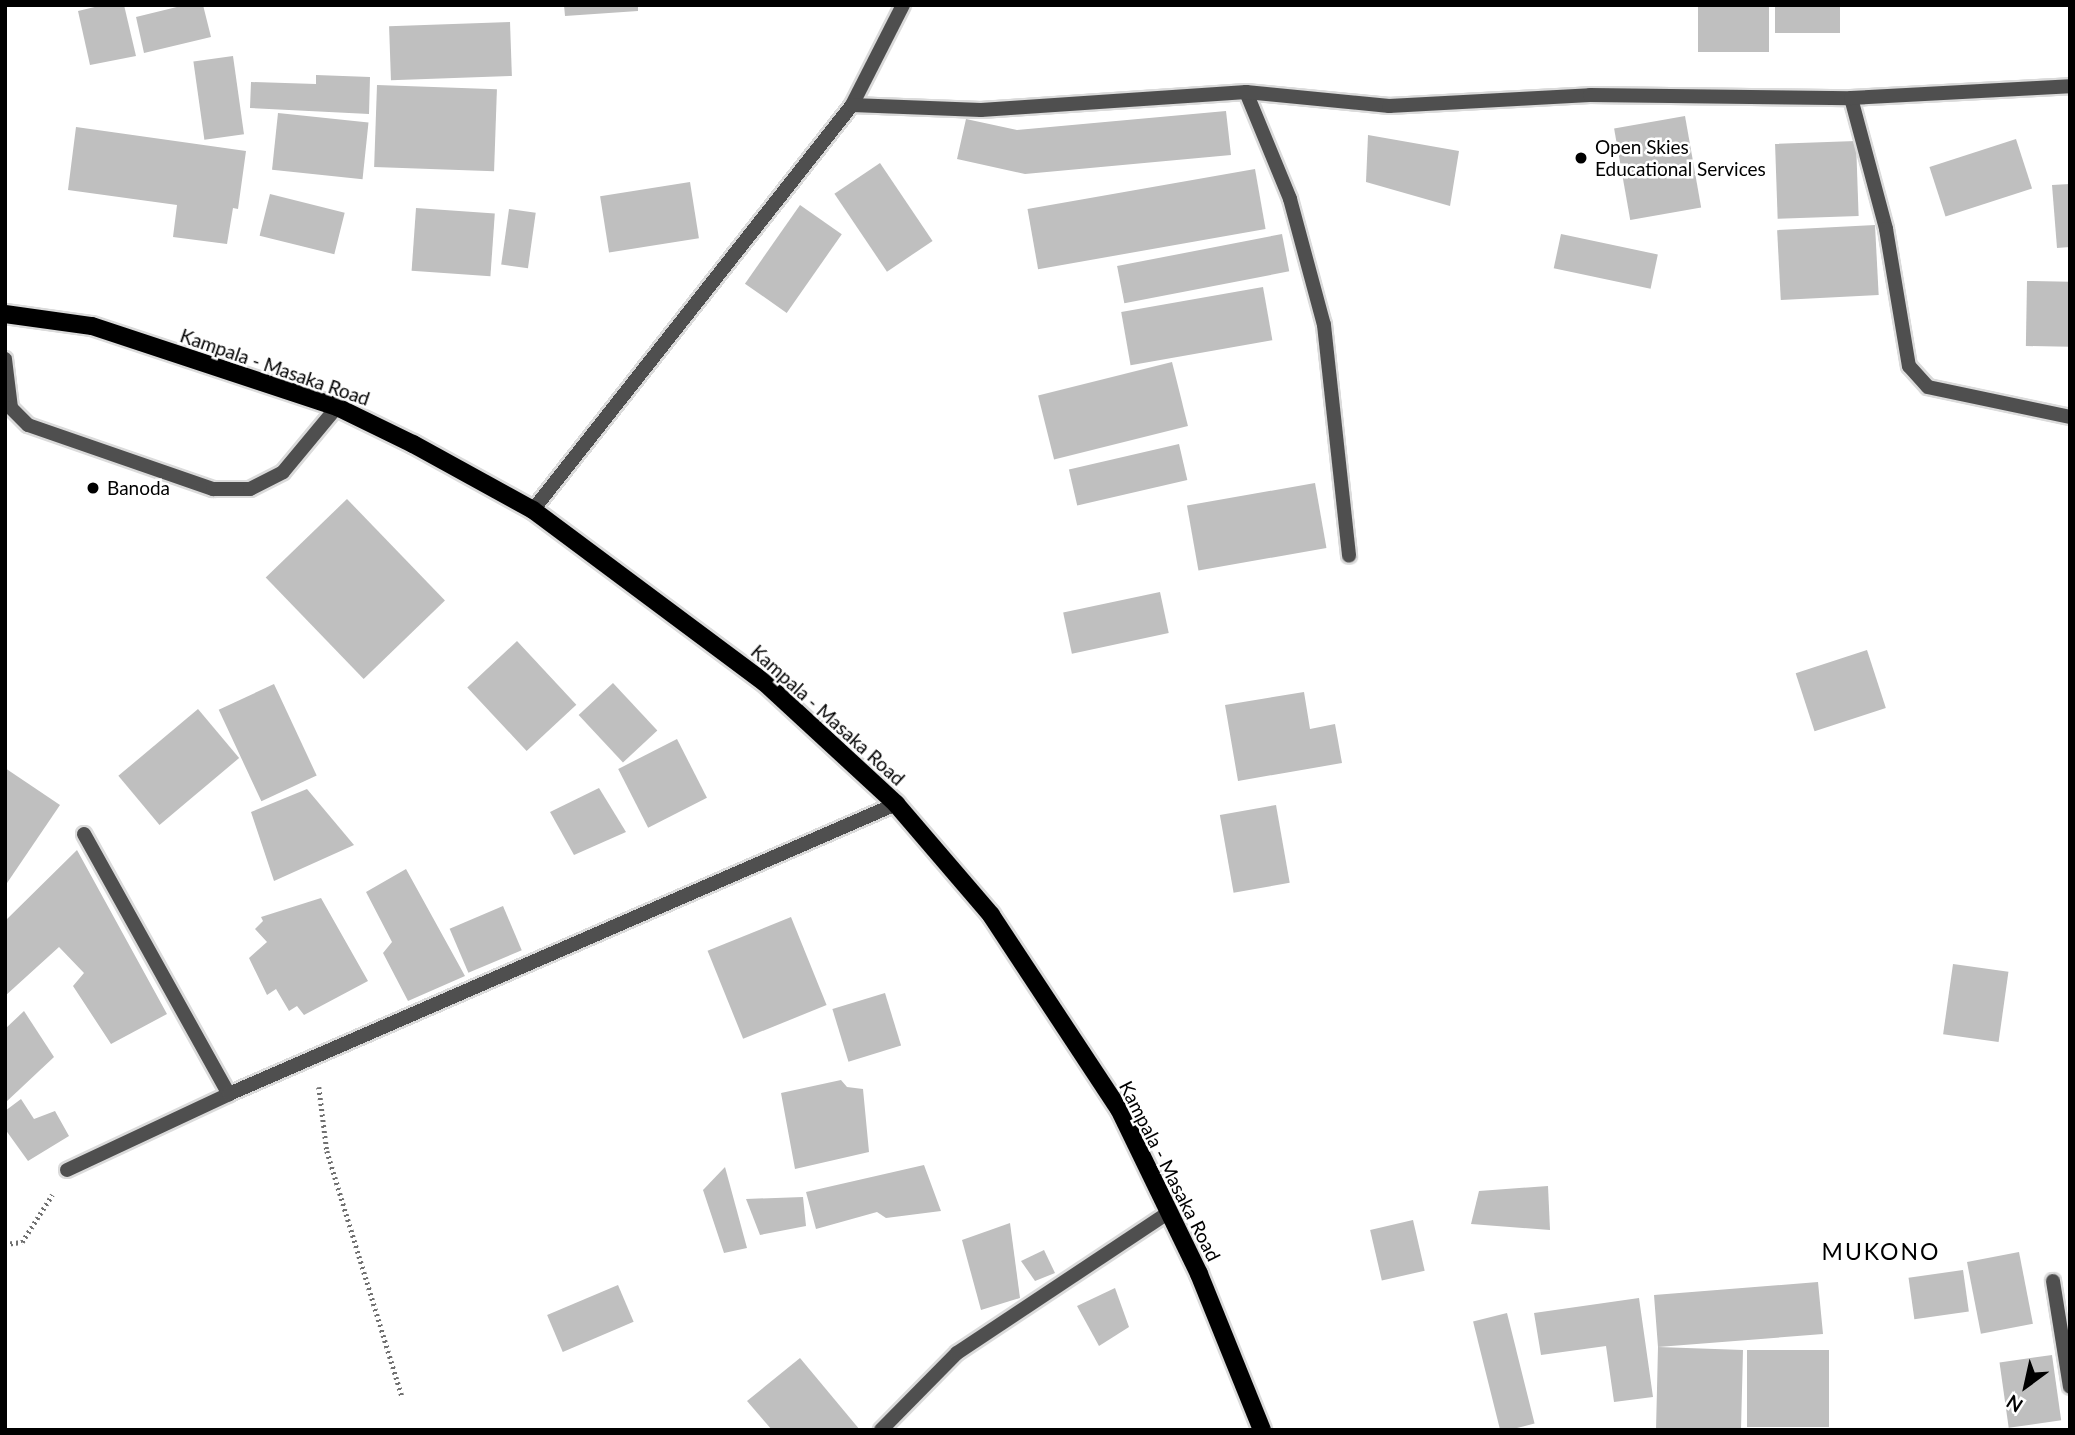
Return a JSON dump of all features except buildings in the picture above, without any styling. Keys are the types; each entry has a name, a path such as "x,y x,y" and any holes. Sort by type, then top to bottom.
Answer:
{"main road":[{"name":"Kampala - Masaka Road","path":"5,314 92,327 337,407 413,444 533,510 764,682 896,804 991,915 1119,1109 1199,1275 1262,1430"}],"street":[{"path":"533,510 852,105 904,5"},
{"path":"852,105 981,110 1246,92 1389,106 1590,95 1851,98 2070,86"},
{"path":"1246,92 1290,199 1324,324 1349,556"},
{"path":"1851,98 1886,229 1909,366 1927,387 2070,417"},
{"path":"5,359 11,408 28,425 213,489 250,489 284,472 337,407"},
{"path":"67,1170 229,1094 896,804"},
{"path":"84,834 229,1094"},
{"path":"881,1430 957,1353 1169,1212"},
{"path":"2053,1281 2070,1387"}],"path":[{"path":"321,1054 319,1080 327,1151 402,1397"},
{"path":"5,1244 22,1242 67,1170"}],"place":[{"name":"Open Skies Educational Services","path":"1581,158"},
{"name":"Banoda","path":"93,488"}],"district":[{"name":"MUKONO","path":"1881,1251"}]}
